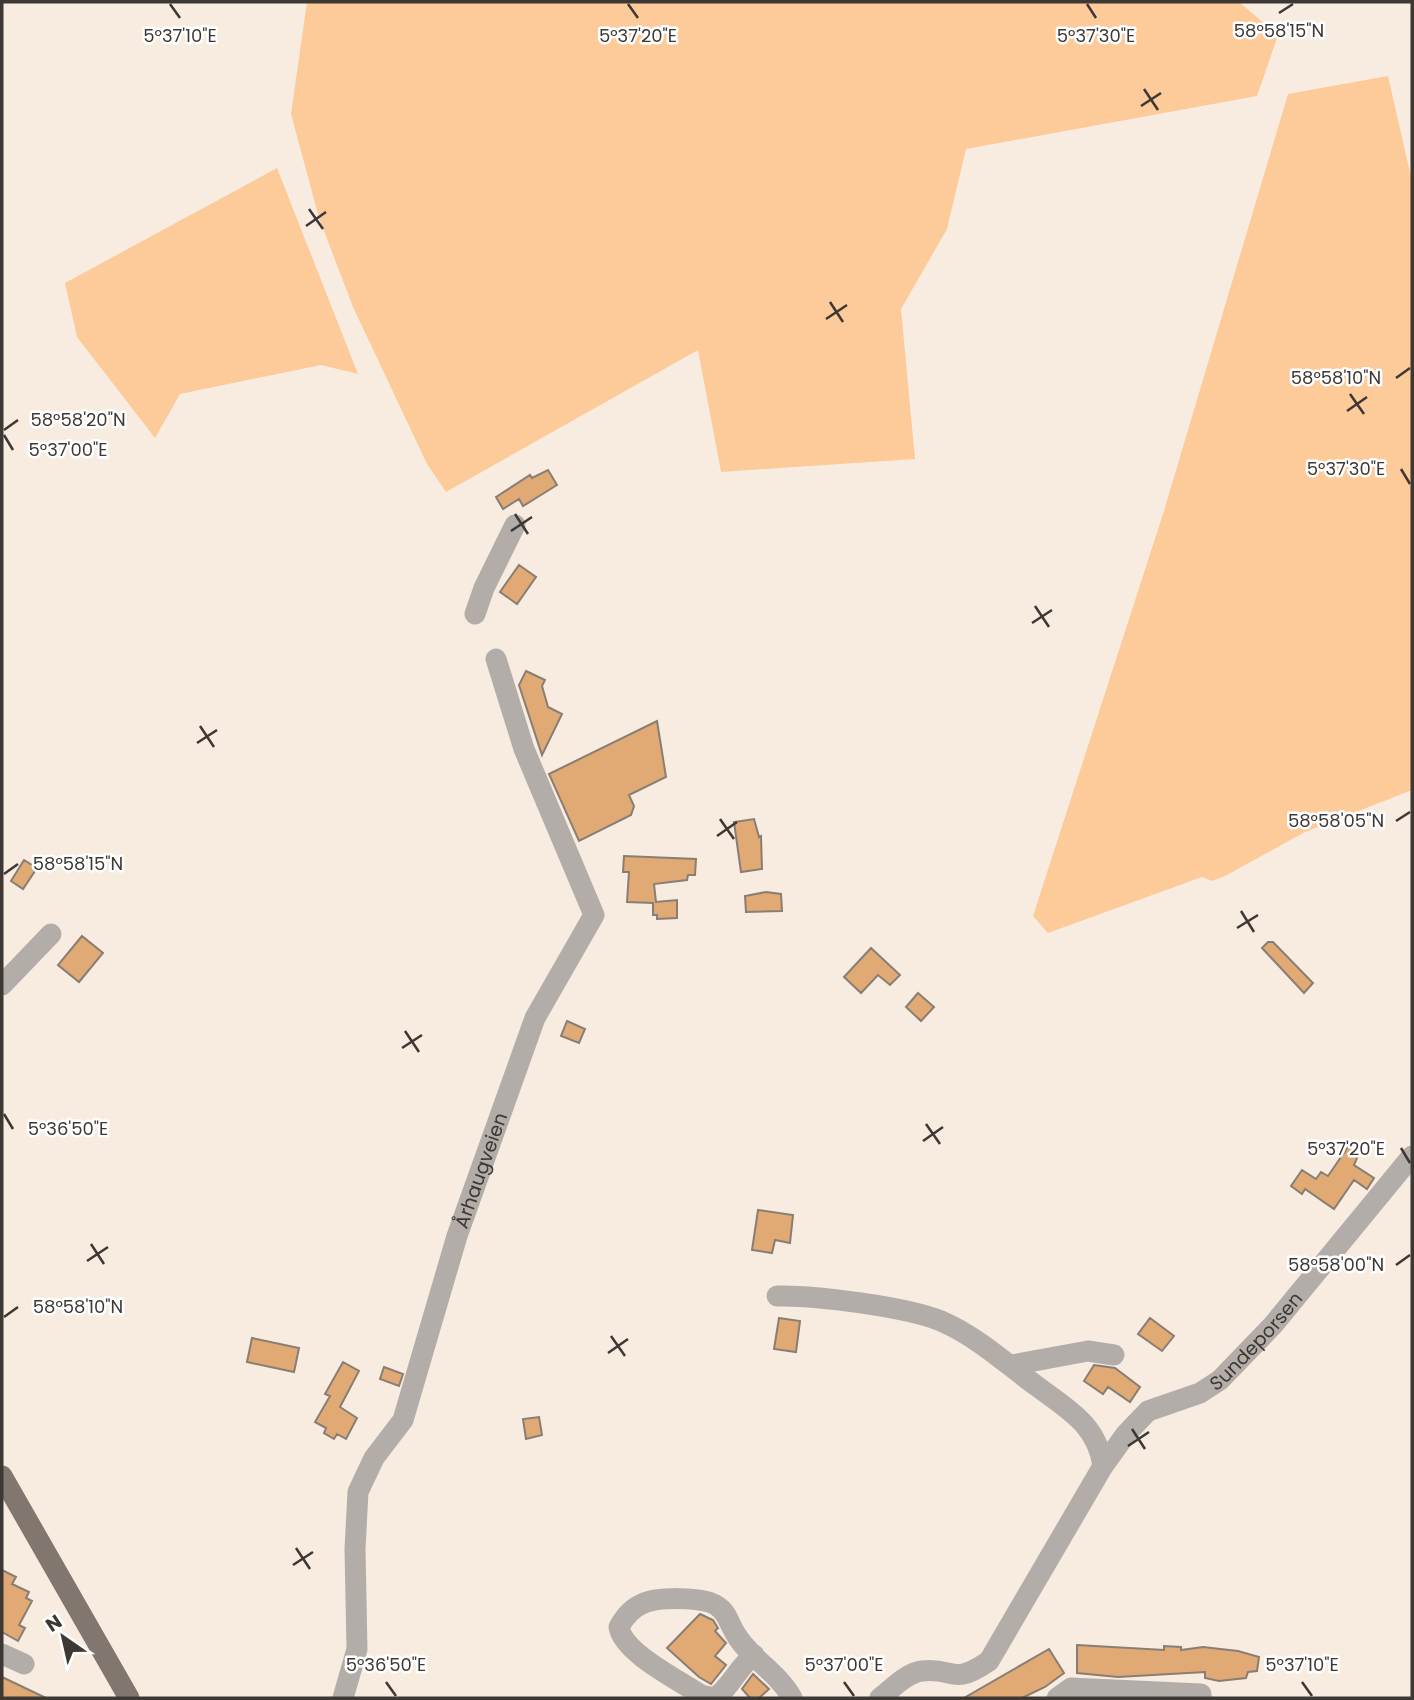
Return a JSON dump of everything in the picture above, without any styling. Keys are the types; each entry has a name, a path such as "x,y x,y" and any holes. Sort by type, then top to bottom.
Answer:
{"main road":[{"path":"2,1476 130,1698"}],"street":[{"path":"475,614 484,588 515,525"},
{"name":"Århaugveien","path":"343,1698 357,1649 355,1549 358,1492 374,1458 403,1420 457,1236 535,1018 594,915 524,749 496,659"},
{"path":"2,985 51,934"},
{"name":"Sundeporsen","path":"880,1698 915,1673 930,1671 953,1677 972,1672 989,1661 1103,1466 1148,1411 1200,1393 1220,1380 1273,1325 1412,1156"},
{"path":"777,1296 794,1296 926,1316 955,1328 1012,1365 1085,1423 1098,1441 1103,1466"},
{"path":"1012,1365 1088,1351 1114,1355"},
{"path":"754,1655 739,1666 723,1693 714,1698 701,1695 630,1648 620,1635 619,1627 626,1615 642,1603 704,1600 718,1606 736,1635 781,1680 793,1698"},
{"path":"2,1654 24,1664"},
{"path":"1064,1693 1201,1694 1201,1698"}],"shaded area":[{"path":"307,2 1239,2 1278,35 1257,96 966,149 947,229 901,309 915,459 721,472 698,350 446,492 427,464 353,307 319,218 291,114"},
{"path":"1388,76 1412,181 1412,790 1305,832 1225,876 1212,881 1202,877 1048,933 1033,916 1163,514 1288,94"},
{"path":"277,168 358,374 321,365 180,394 155,438 77,337 65,283"}],"building":[{"path":"548,470 557,485 523,506 519,499 503,509 496,497 530,475 532,478"},
{"path":"519,565 536,577 517,604 500,592"},
{"path":"526,671 545,680 542,686 548,707 562,714 542,755 519,685"},
{"path":"657,721 666,777 629,795 634,806 631,815 579,841 549,774"},
{"path":"754,819 759,837 761,836 762,869 741,872 734,822"},
{"path":"624,856 696,859 695,875 688,875 687,880 654,884 656,902 677,900 677,918 657,919 657,915 653,915 653,903 627,902 629,872 623,872"},
{"path":"24,860 37,868 23,889 11,881"},
{"path":"766,892 781,894 782,911 746,912 745,896"},
{"path":"82,936 103,953 79,982 58,965"},
{"path":"1268,942 1273,942 1313,983 1304,993 1262,948"},
{"path":"871,948 900,975 890,985 878,975 861,993 844,977"},
{"path":"918,993 934,1007 921,1021 906,1007"},
{"path":"567,1021 585,1029 579,1043 561,1036"},
{"path":"1350,1144 1360,1151 1354,1165 1374,1178 1367,1189 1354,1180 1334,1209 1305,1189 1302,1194 1291,1186 1302,1170 1316,1179 1321,1172 1328,1176"},
{"path":"758,1210 793,1215 790,1243 775,1240 772,1253 752,1250"},
{"path":"779,1318 800,1321 796,1352 774,1349"},
{"path":"1150,1318 1174,1336 1162,1351 1138,1334"},
{"path":"252,1338 299,1348 294,1372 247,1362"},
{"path":"343,1362 359,1371 340,1407 357,1418 346,1439 337,1434 334,1439 324,1433 326,1428 315,1422 330,1396 325,1394"},
{"path":"1094,1365 1115,1368 1140,1387 1130,1402 1108,1387 1103,1394 1084,1381"},
{"path":"384,1367 403,1374 399,1386 380,1379"},
{"path":"539,1417 542,1435 526,1439 523,1419"},
{"path":"2,1570 16,1577 12,1584 29,1592 26,1598 32,1601 19,1625 25,1628 18,1641 2,1632"},
{"path":"700,1614 713,1620 718,1628 715,1631 726,1643 715,1656 726,1665 711,1684 699,1677 667,1648"},
{"path":"1077,1645 1164,1650 1164,1646 1181,1647 1181,1650 1203,1647 1238,1651 1259,1657 1257,1671 1248,1672 1246,1678 1219,1681 1205,1678 1205,1672 1118,1677 1077,1673"},
{"path":"1049,1649 1064,1673 1045,1687 1022,1698 964,1698"},
{"path":"753,1674 769,1689 759,1698 750,1698 742,1689"},
{"path":"2,1677 46,1698 2,1698"}]}
